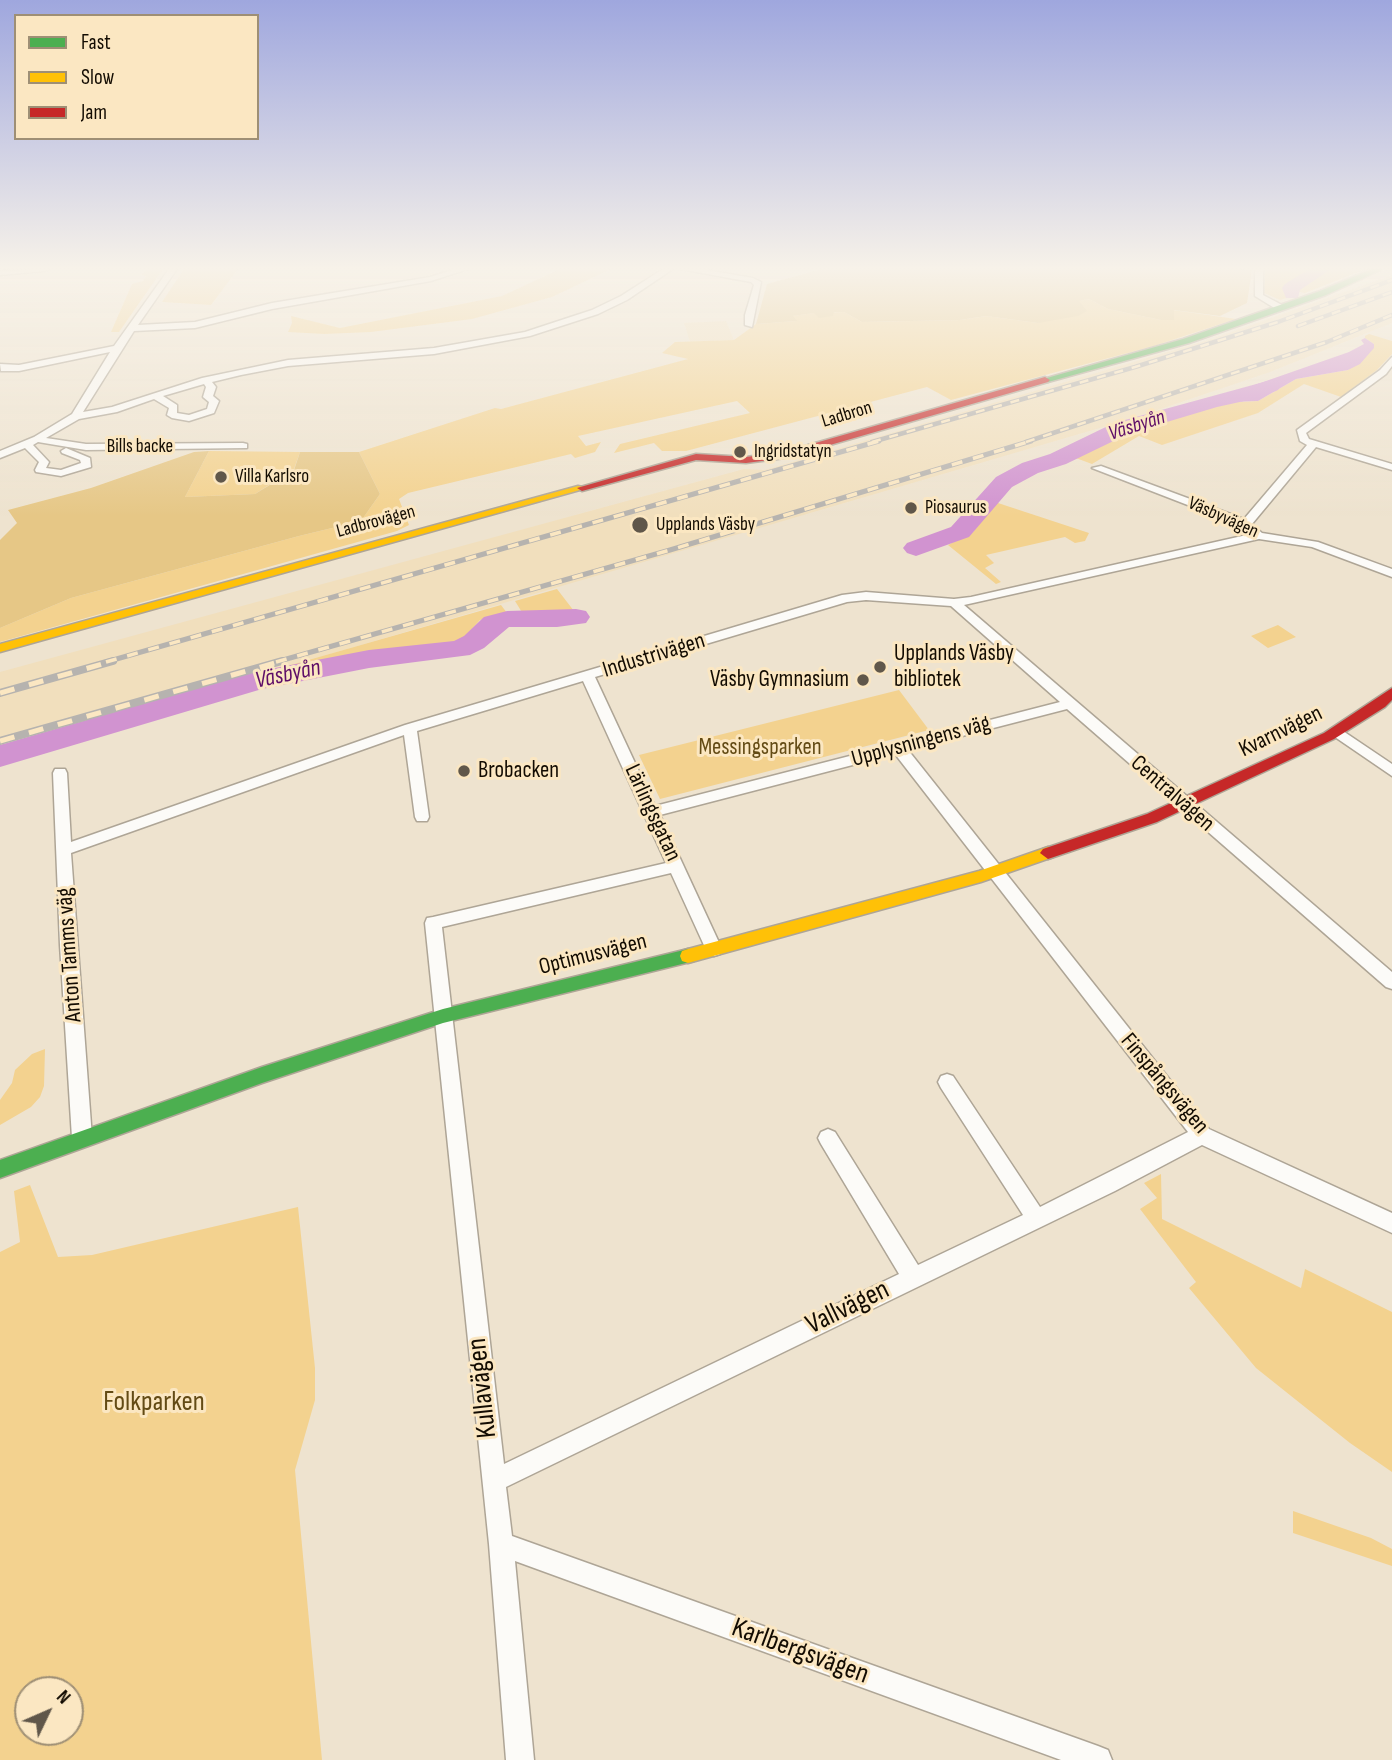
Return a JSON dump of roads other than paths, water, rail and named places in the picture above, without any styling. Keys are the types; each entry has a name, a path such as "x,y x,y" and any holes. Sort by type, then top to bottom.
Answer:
{"street":[{"path":"0,367 19,368 102,351"},
{"path":"76,416 115,351"},
{"path":"0,455 34,441 76,416 114,410 205,380 288,363 432,351"},
{"name":"Ladbron","path":"767,458 1151,351"},
{"path":"1392,360 1383,372 1301,432 1306,441 1392,467"},
{"path":"155,396 174,407 172,415 189,418 211,411 214,401 208,397 211,387 205,380"},
{"path":"34,441 85,458 87,465 61,474 40,470 44,462 34,441"},
{"name":"Bills backe","path":"34,441 86,447 243,446"},
{"path":"1246,524 1314,443"},
{"name":"Ladbrovägen","path":"0,648 696,457 767,458"},
{"name":"Väsbyvägen","path":"1097,468 1246,524 1259,536 1314,544 1392,573"},
{"name":"Industrivägen","path":"64,850 410,728 589,677 846,598 866,596 954,603 1259,536"},
{"name":"Centralvägen","path":"954,603 1392,982"},
{"name":"Lärlingsgatan","path":"589,677 714,949"},
{"name":"Kvarnvägen","path":"1183,803 1337,732 1380,704 1392,692"},
{"name":"Upplysningens väg","path":"652,812 1069,704"},
{"path":"410,728 422,817"},
{"path":"1337,732 1392,771"},
{"name":"Finspångsvägen","path":"898,748 1202,1135 1392,1223"},
{"name":"Anton Tamms väg","path":"60,773 68,945 82,1138"},
{"name":"Optimusvägen","path":"0,1171 82,1138 249,1079 443,1016 714,949 994,871 1152,818 1183,803"},
{"name":"Kullavägen","path":"520,1760 500,1544 433,923 677,866"},
{"path":"947,1082 1036,1218"},
{"name":"Vallvägen","path":"493,1481 1108,1184 1202,1135"},
{"path":"828,1138 913,1277"},
{"name":"Karlbergsvägen","path":"500,1544 1098,1760"}],"waterway":[{"name":"Väsbyån","path":"916,548 960,532 1004,482 1030,468 1058,459 1122,428 1214,401 1251,394 1271,386"},
{"name":"Väsbyån","path":"0,756 259,680 369,659 460,649 474,642 494,623 507,619 576,617"}],"railway":[{"path":"872,442 1185,351"},
{"path":"1026,442 1300,351"},
{"path":"106,662 879,441"},
{"path":"276,662 670,550 1031,441"},
{"path":"0,693 113,661"},
{"path":"0,741 282,661"}],"place":[{"name":"Ingridstatyn","path":"740,452"},
{"name":"Villa Karlsro","path":"221,477"},
{"name":"Piosaurus","path":"911,508"},
{"name":"Upplands Väsby","path":"640,525"},
{"name":"Upplands Väsby bibliotek","path":"880,667"},
{"name":"Väsby Gymnasium","path":"863,680"},
{"name":"Brobacken","path":"464,771"}],"park label":[{"name":"Messingsparken","path":"760,748"},
{"name":"Folkparken","path":"154,1403"}]}
